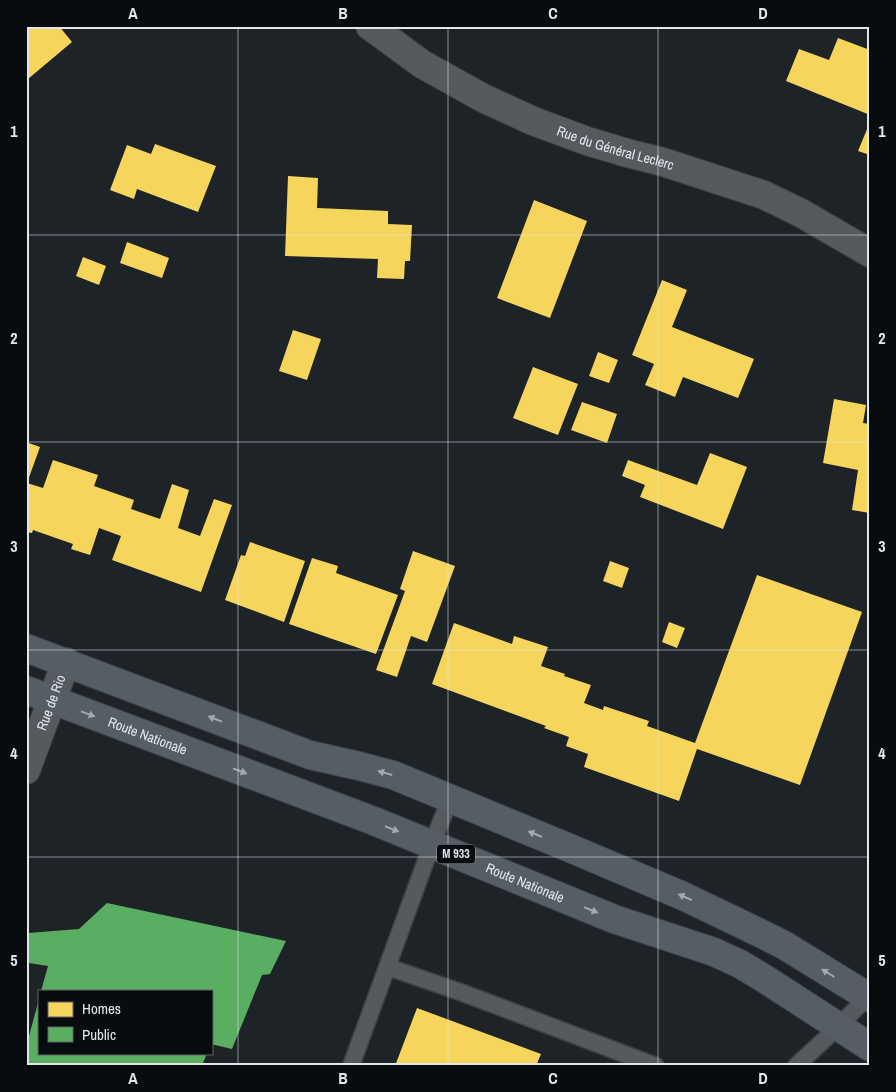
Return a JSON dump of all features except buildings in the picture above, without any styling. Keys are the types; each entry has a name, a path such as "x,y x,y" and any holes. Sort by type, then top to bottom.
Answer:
{"main road":[{"path":"26,648 310,755 393,775 674,892 732,919 784,945 868,998"},
{"name":"Route Nationale","path":"26,690 432,844 614,919 714,952 740,964 765,979 870,1048"}],"street":[{"name":"Rue du Général Leclerc","path":"370,26 422,64 483,98 533,121 587,141 663,162 764,195 801,213 870,253"},
{"name":"Rue de Rio","path":"26,770 66,662"}],"lane":[{"path":"351,1066 450,799"},
{"path":"388,968 656,1066"},
{"path":"796,1066 868,998"}]}
